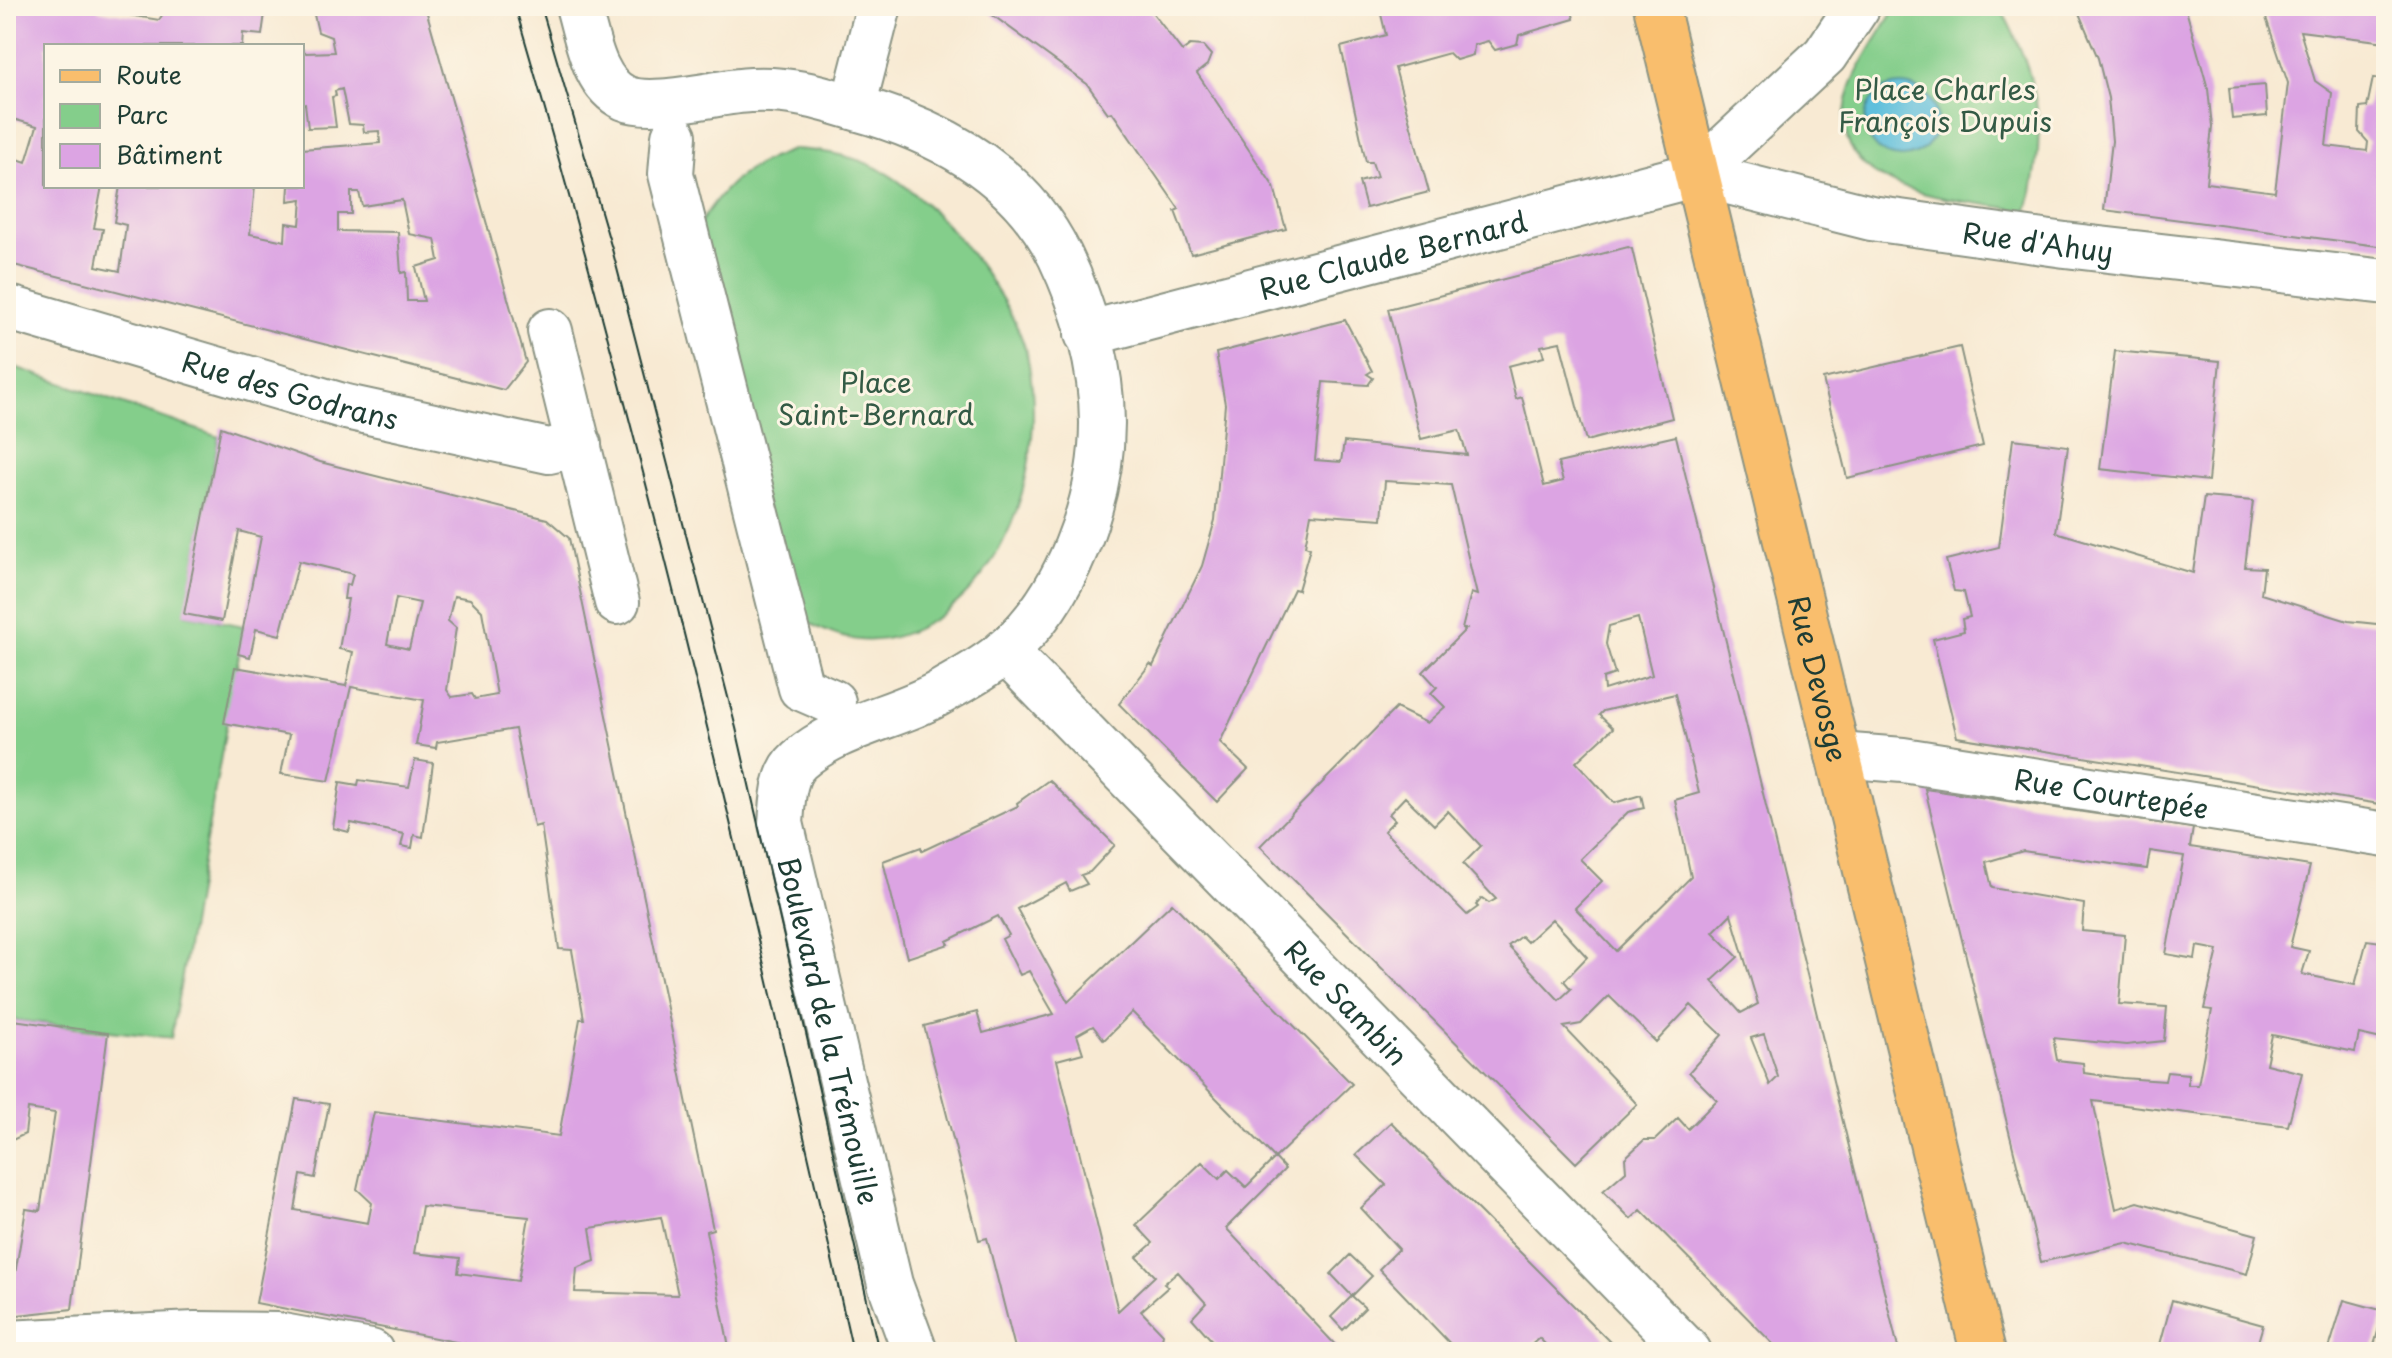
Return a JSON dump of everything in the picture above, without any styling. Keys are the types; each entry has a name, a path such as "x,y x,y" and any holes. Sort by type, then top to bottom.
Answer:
{"main road":[{"name":"Rue Devosge","path":"1656,6 1983,1352"}],"street":[{"path":"578,6 599,72 610,88 627,99 670,101 775,89 810,93 887,116 943,140 983,165 1025,203 1050,235 1073,282 1098,375 1102,425 1091,496 1073,553 1058,584 1035,619 1005,651 924,701 839,718 801,688 671,174 674,136"},
{"path":"853,107 879,6"},
{"path":"1697,174 1825,55 1858,6"},
{"name":"Rue d'Ahuy","path":"1697,174 1871,218 2065,245 2386,282"},
{"name":"Rue Claude Bernard","path":"1087,334 1697,174"},
{"name":"Rue des Godrans","path":"6,307 346,407 549,451 579,444"},
{"path":"550,331 617,602"},
{"name":"Rue Sambin","path":"1005,651 1689,1352"},
{"name":"Boulevard de la Trémouille","path":"839,718 798,761 788,777 781,823 890,1284 915,1352"},
{"name":"Rue Courtepée","path":"1838,755 1903,760 2386,835"},
{"path":"6,1343 195,1334 277,1335 371,1352"}],"green space":[{"name":"Place Charles François Dupuis","path":"1896,6 1998,6 2001,9 2025,60 2037,107 2038,157 2027,211 1964,202 1898,185 1871,171 1852,151 1845,123 1851,86"},
{"name":"Place Saint-Bernard","path":"795,149 841,155 877,168 926,204 956,235 995,288 1017,327 1029,365 1033,400 1027,474 1017,510 1002,544 983,575 959,601 930,622 891,638 856,640 838,636 785,607 693,234 714,203 735,180 760,163"},
{"path":"6,364 219,437 185,614 244,626 171,1038 6,1019"}],"water":[{"path":"1901,85 1921,91 1931,101 1937,121 1931,141 1921,151 1901,157 1881,151 1871,141 1865,121 1871,101 1881,91"}],"building":[{"path":"6,6 99,6 98,10 159,20 168,6 266,6 262,35 243,33 242,44 44,44 44,188 102,188 94,228 103,229 96,266 120,271 126,225 114,222 120,188 255,188 250,234 285,241 286,223 300,225 302,199 288,201 289,188 304,188 304,149 380,143 379,131 364,132 363,125 349,124 342,89 335,91 336,96 332,97 336,127 308,128 304,104 304,51 334,52 331,37 318,32 312,6 425,6 526,362 504,390 6,263 6,155 26,162 37,126 6,117","holes":["351,192 359,192 362,206 402,200 409,234 435,239 439,260 416,267 424,301 407,301 406,272 401,273 398,232 338,231 338,214 351,214"]},
{"path":"980,6 1142,6 1152,12 1182,51 1190,45 1203,46 1211,55 1207,65 1197,73 1274,187 1286,229 1191,254 1175,211 1179,209 1112,112 1108,113 1087,84"},
{"path":"1379,6 1571,6 1574,19 1519,35 1517,44 1495,50 1488,41 1474,45 1473,55 1456,60 1449,53 1395,68 1429,192 1366,208 1359,182 1377,177 1372,162 1366,162 1341,47 1386,35"},
{"path":"2076,6 2185,6 2208,89 2212,127 2206,183 2275,192 2288,83 2262,6 2386,6 2386,42 2300,31 2315,81 2332,93 2326,146 2367,151 2368,142 2359,132 2360,108 2367,107 2373,78 2386,80 2386,247 2104,210 2112,141 2108,98 2098,58"},
{"path":"2265,85 2267,116 2232,119 2229,88"},
{"path":"1628,247 1632,249 1672,418 1586,441 1560,342 1541,346 1544,357 1508,366 1516,399 1522,397 1544,486 1563,481 1558,463 1676,436 1899,1352 1781,1352 1641,1210 1631,1219 1603,1191 1626,1171 1625,1158 1644,1140 1655,1140 1678,1118 1688,1129 1717,1100 1689,1072 1722,1035 1691,1005 1656,1042 1609,996 1581,1024 1564,1027 1637,1104 1576,1163 1260,846 1396,708 1427,723 1445,707 1431,693 1437,687 1423,672 1466,629 1462,629 1471,593 1477,595 1451,485 1385,481 1382,519 1311,514 1305,546 1310,548 1298,590 1294,589 1220,742 1248,769 1217,802 1119,704 1150,664 1153,666 1202,566 1215,520 1225,404 1216,353 1345,320 1372,371 1367,374 1373,378 1368,385 1323,382 1315,460 1341,462 1344,442 1467,455 1459,430 1421,439 1388,309","holes":["1638,618 1652,675 1604,690 1603,678 1615,674 1606,644 1609,626","1675,694 1699,793 1675,800 1691,877 1616,951 1575,908 1602,881 1580,859 1628,812 1644,808 1641,795 1614,803 1576,762 1613,728 1599,715 1603,711","1405,797 1434,825 1448,811 1481,846 1463,864 1496,899 1489,903 1482,898 1476,905 1478,907 1467,915 1384,831 1395,820 1389,814","1731,914 1758,1004 1741,1013 1712,981 1738,957 1713,932","1552,919 1587,957 1564,981 1571,989 1559,1000 1508,946 1521,936 1527,942","1764,1034 1778,1077 1770,1085 1751,1038"]},
{"path":"1960,347 1983,446 1847,478 1823,379"},
{"path":"2115,351 2220,361 2208,481 2100,469"},
{"path":"221,427 320,462 547,519 569,538 713,1229 706,1231 730,1352 507,1352 256,1303 296,1099 329,1104 315,1178 301,1175 295,1210 368,1223 372,1203 357,1189 374,1112 559,1136 580,1019 584,1019 572,950 559,949 541,825 534,827 515,729 437,742 436,748 416,745 424,700 351,687 329,781 281,774 289,735 224,723 235,667 346,686 353,652 339,649 348,599 344,599 346,584 350,585 353,574 299,561 280,635 256,629 250,657 238,654 261,537 239,531 222,621 184,614","holes":["454,596 470,599 482,611 497,695 475,699 472,694 452,697 447,690 456,628 448,621","396,598 420,603 409,649 387,644","422,1206 529,1217 518,1281 458,1273 460,1258 414,1253","661,1217 678,1295 575,1292 577,1268 595,1261 590,1228"]},
{"path":"2013,439 2068,446 2056,532 2193,573 2204,497 2253,501 2245,567 2264,568 2261,594 2348,621 2386,625 2386,805 1957,737 1933,639 1964,631 1962,619 1970,617 1964,592 1954,591 1946,560 1999,547"},
{"path":"415,760 433,763 423,837 414,835 412,848 401,846 404,834 351,823 349,832 333,828 340,782 358,785 359,780 409,787"},
{"path":"1049,780 1115,845 1090,872 1081,875 1087,884 1070,891 1066,883 1017,909 1068,1002 1172,903 1352,1084 1275,1158 1285,1169 1226,1228 1342,1352 1222,1352 1192,1318 1206,1303 1178,1272 1164,1284 1168,1287 1141,1311 1163,1334 1159,1352 1016,1352 987,1238 979,1240 924,1026 977,1012 983,1033 1054,1014 1029,971 1020,975 1002,939 1009,935 998,916 947,941 949,944 907,958 883,861 921,847 922,851 1018,806 1017,803","holes":["1132,1012 1275,1158 1246,1187 1228,1170 1219,1179 1202,1162 1136,1225 1153,1243 1137,1257 1155,1276 1118,1311 1057,1060 1083,1053 1077,1035 1093,1026 1104,1040"]},
{"path":"1925,789 2193,828 2190,847 2310,866 2290,947 2309,951 2302,974 2355,985 2367,940 2381,942 2386,925 2386,1040 2359,1034 2355,1052 2272,1035 2266,1064 2302,1073 2288,1126 2093,1101 2116,1209 2138,1202 2257,1235 2247,1274 2126,1243 2041,1262","holes":["2023,851 2147,869 2150,851 2184,856 2166,954 2195,959 2197,946 2218,950 2204,1009 2212,1010 2198,1085 2188,1085 2188,1074 2167,1072 2165,1081 2122,1078 2084,1073 2083,1063 2057,1060 2053,1038 2126,1045 2164,1041 2167,1007 2119,1004 2125,935 2082,931 2084,904 1992,888 1986,862"]},
{"path":"6,1019 108,1033 72,1309 8,1316 26,1209 40,1211 55,1113 28,1109 25,1134 6,1143"},
{"path":"1391,1122 1620,1352 1553,1352 1539,1338 1524,1352 1458,1352 1379,1269 1399,1249 1361,1208 1386,1185 1356,1155"},
{"path":"1350,1255 1372,1276 1352,1296 1331,1274"},
{"path":"1352,1296 1365,1308 1343,1330 1331,1317"},
{"path":"2172,1300 2263,1325 2255,1352 2158,1352"},
{"path":"2344,1300 2384,1311 2372,1352 2328,1352"}],"tram line":[{"path":"515,6 652,508 775,1013 853,1352"},
{"path":"541,6 612,249 736,728 879,1352"}]}
